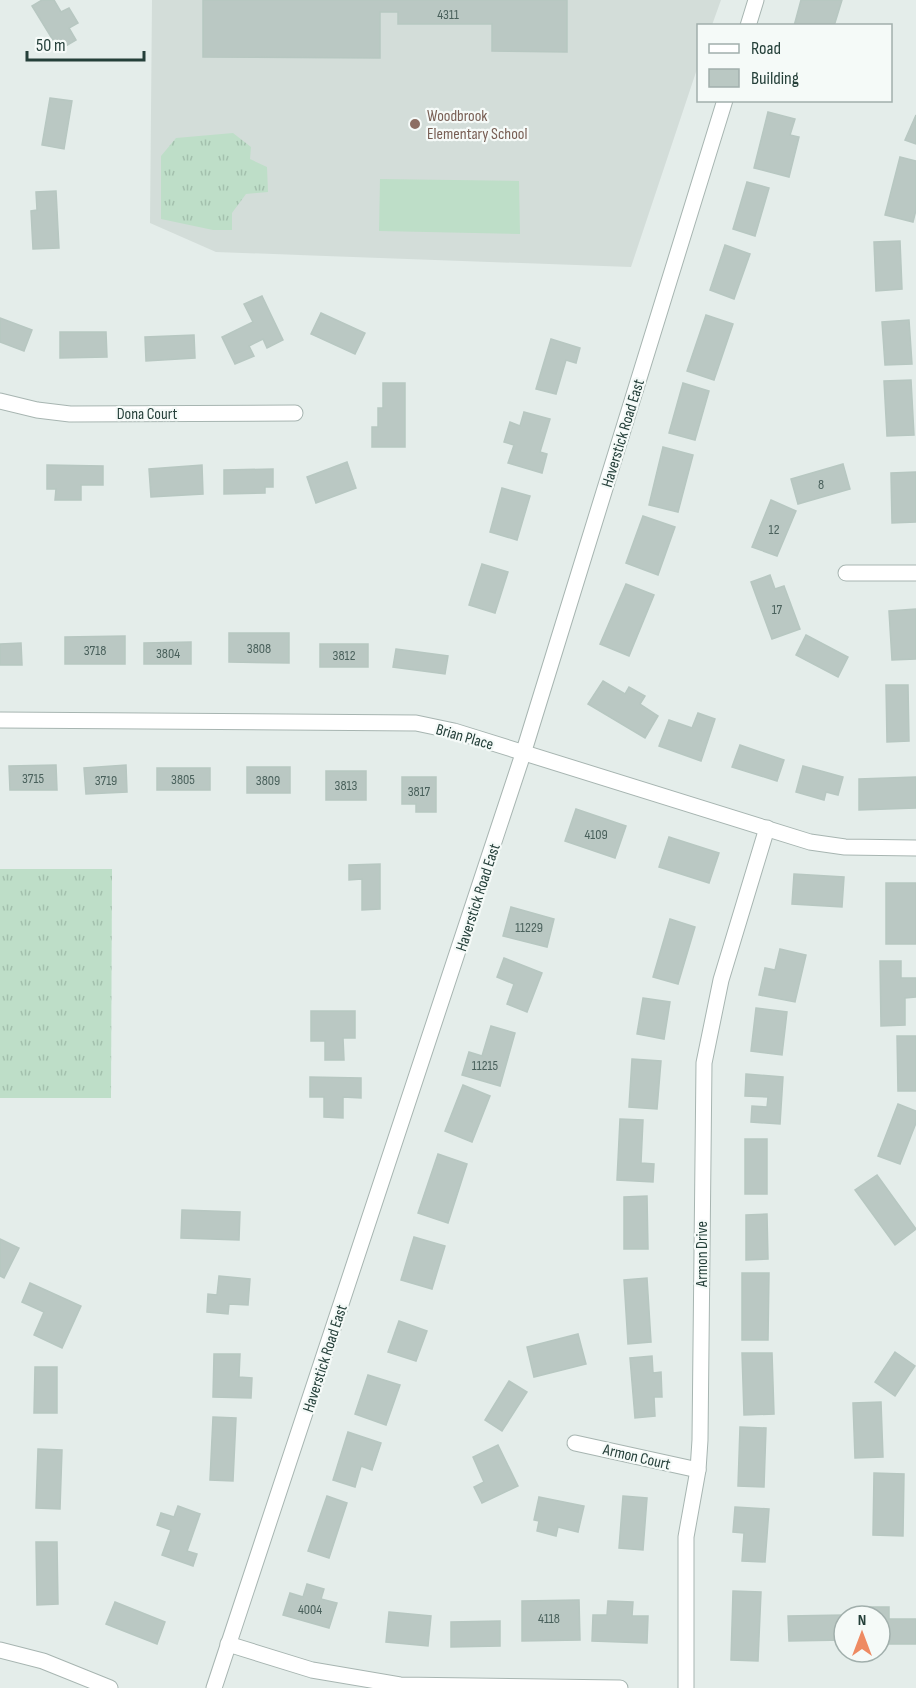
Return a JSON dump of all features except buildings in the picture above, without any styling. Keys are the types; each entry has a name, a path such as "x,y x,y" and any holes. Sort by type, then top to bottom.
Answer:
{"street":[{"path":"749,24 756,0"},
{"name":"Haverstick Road East","path":"214,1688 523,754 724,102"},
{"name":"Dona Court","path":"0,401 37,410 70,414 295,412"},
{"path":"846,573 916,573"},
{"name":"Brian Place","path":"0,720 416,723 454,731 810,842 845,847 916,848"},
{"name":"Armon Drive","path":"686,1688 686,1537 698,1470 704,1063 721,980 767,828"},
{"name":"Armon Court","path":"575,1443 698,1470"},
{"path":"228,1644 312,1670 399,1685 620,1688"},
{"path":"0,1650 43,1661 110,1688"}],"shaded area":[{"name":"Woodbrook Elementary School","path":"152,0 721,0 712,24 697,24 697,69 631,267 216,252 150,223"}],"green space":[{"path":"233,133 251,147 250,159 267,167 268,192 246,194 232,213 232,230 213,230 161,219 161,156 176,138"},
{"path":"380,179 519,181 520,234 379,231"},
{"path":"0,869 112,869 111,1098 0,1098"}],"place":[{"name":"Woodbrook Elementary School","path":"415,124"}]}
